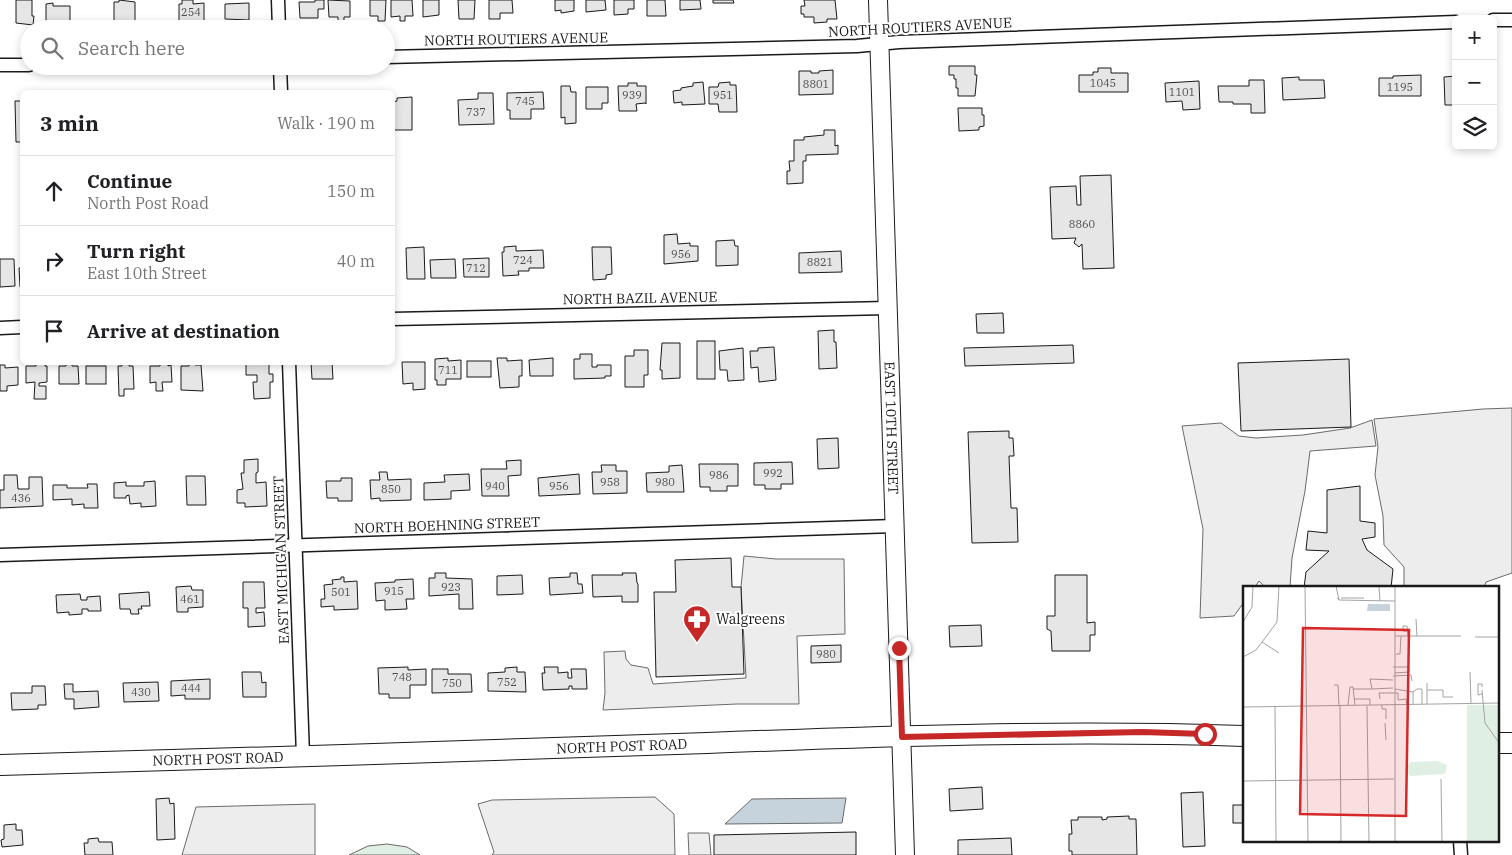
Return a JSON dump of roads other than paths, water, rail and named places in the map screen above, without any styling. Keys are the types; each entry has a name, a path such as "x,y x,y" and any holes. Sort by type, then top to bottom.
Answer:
{"main road":[{"name":"EAST 10TH STREET","path":"878,0 905,855"},
{"name":"NORTH POST ROAD","path":"0,765 707,743 826,737 1142,732 1243,736"}],"street":[{"path":"278,0 279,20"},
{"path":"1497,20 1512,20"},
{"name":"NORTH ROUTIERS AVENUE","path":"395,57 857,46 879,43 1452,22"},
{"path":"0,65 20,64"},
{"path":"280,75 281,90"},
{"name":"NORTH BAZIL AVENUE","path":"395,319 888,308"},
{"path":"0,328 20,327"},
{"name":"EAST MICHIGAN STREET","path":"289,365 303,756"},
{"name":"NORTH BOEHNING STREET","path":"0,555 895,526"},
{"path":"1460,842 1460,855"}],"place":[{"name":"Walgreens","path":"697,643"}]}
